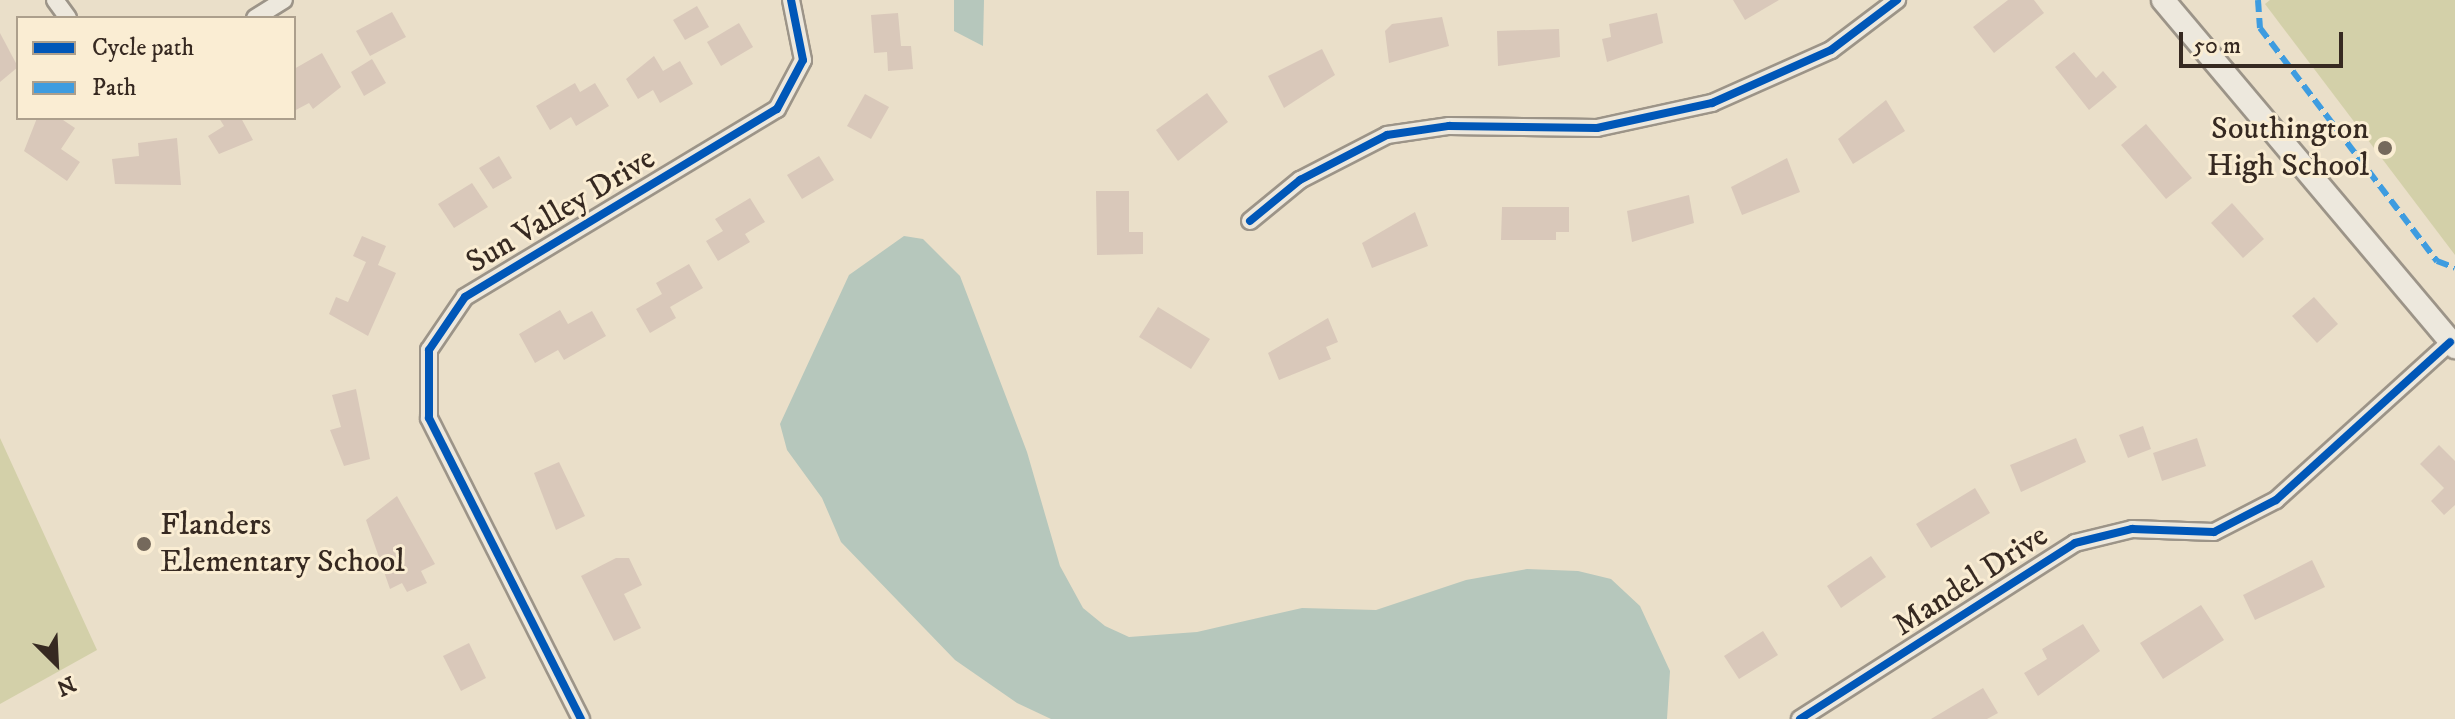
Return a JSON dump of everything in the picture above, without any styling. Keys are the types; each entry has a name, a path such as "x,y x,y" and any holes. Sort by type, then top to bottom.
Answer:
{"street":[{"path":"258,16 284,0"},
{"name":"Sun Valley Drive","path":"581,719 429,418 429,350 465,297 777,109 803,60 791,0"},
{"path":"1250,221 1300,180 1387,135 1449,126 1597,128 1712,103 1831,50 1897,0"},
{"path":"2163,0 2453,344"},
{"name":"Mandel Drive","path":"1800,719 2075,543 2132,529 2214,532 2276,500 2453,344"}],"shaded area":[{"path":"954,0 984,0 983,46 954,31"},
{"path":"2270,0 2455,0 2455,255 2265,4"},
{"path":"904,236 923,239 960,276 1027,452 1060,566 1083,608 1105,626 1129,637 1197,632 1302,608 1376,610 1466,580 1527,569 1578,571 1611,579 1640,606 1670,671 1667,719 1051,719 1017,703 955,660 841,542 822,498 787,450 780,424 849,275"},
{"path":"0,438 97,650 0,704"}],"building":[{"path":"1733,0 1779,0 1745,20"},
{"path":"2008,0 2034,0 2044,13 1994,53 1973,27"},
{"path":"697,6 709,27 685,40 673,20"},
{"path":"392,12 406,37 370,56 356,31"},
{"path":"898,13 901,46 911,46 913,69 888,71 887,52 874,53 871,15"},
{"path":"1657,13 1663,43 1607,62 1602,39 1611,37 1609,24"},
{"path":"1442,17 1449,46 1389,63 1385,31 1392,24"},
{"path":"739,23 753,47 721,66 707,42"},
{"path":"1559,29 1560,57 1498,66 1497,31"},
{"path":"0,33 16,69 0,82"},
{"path":"1322,49 1335,75 1284,108 1268,76"},
{"path":"2074,52 2096,78 2103,71 2117,87 2089,110 2055,67"},
{"path":"322,53 341,87 313,109 309,103 296,110 296,68"},
{"path":"654,56 663,71 680,61 693,84 660,103 653,90 638,99 626,79"},
{"path":"372,59 386,83 364,96 351,72"},
{"path":"575,83 580,92 595,83 609,106 576,126 571,117 550,130 536,106"},
{"path":"1207,93 1228,122 1178,161 1156,130"},
{"path":"865,94 889,107 871,139 847,126"},
{"path":"1886,100 1905,131 1853,164 1838,139"},
{"path":"36,120 63,120 75,128 61,149 80,162 67,181 24,151"},
{"path":"220,120 242,120 253,140 219,154 208,136 224,126"},
{"path":"2146,124 2192,178 2166,199 2121,145"},
{"path":"177,138 181,185 115,184 112,159 139,156 138,143"},
{"path":"499,156 512,178 493,189 479,168"},
{"path":"819,156 834,180 802,199 787,175"},
{"path":"1787,158 1800,192 1742,215 1731,187"},
{"path":"472,183 488,207 454,228 438,204"},
{"path":"1096,191 1129,191 1129,232 1143,232 1143,254 1097,255"},
{"path":"1689,195 1694,223 1632,242 1627,211"},
{"path":"750,198 765,222 745,234 750,242 718,261 706,241 723,231 715,219"},
{"path":"2232,203 2264,239 2243,258 2211,223"},
{"path":"1502,207 1569,207 1569,232 1556,232 1556,240 1501,240"},
{"path":"1415,212 1428,246 1372,268 1362,243"},
{"path":"362,236 386,246 378,265 396,273 368,336 329,314 336,297 348,302 366,262 353,256"},
{"path":"689,264 703,288 670,307 676,318 650,333 636,309 662,294 656,283"},
{"path":"2314,297 2338,324 2317,343 2292,316"},
{"path":"1158,307 1210,339 1191,369 1139,337"},
{"path":"560,310 568,324 592,311 606,336 564,360 558,350 535,363 519,334"},
{"path":"1328,318 1338,342 1326,347 1331,359 1279,380 1268,353"},
{"path":"356,389 370,459 344,466 330,430 341,427 332,395"},
{"path":"2143,426 2151,449 2128,458 2119,435"},
{"path":"2076,438 2086,462 2021,492 2010,465"},
{"path":"2197,438 2206,466 2162,481 2153,453"},
{"path":"2439,445 2455,461 2455,505 2444,515 2431,501 2444,488 2420,464"},
{"path":"559,462 585,516 556,530 534,473"},
{"path":"1975,488 1990,513 1931,548 1916,524"},
{"path":"397,496 435,564 421,571 427,583 407,592 402,583 390,589 366,520"},
{"path":"1871,556 1886,577 1841,608 1827,586"},
{"path":"616,558 629,558 642,585 624,594 641,628 614,641 581,576"},
{"path":"2312,560 2325,587 2255,620 2243,595"},
{"path":"2201,605 2224,640 2163,679 2140,643"},
{"path":"2083,624 2100,651 2038,696 2024,673 2047,659 2042,649"},
{"path":"1763,631 1778,655 1739,679 1724,656"},
{"path":"469,643 486,678 461,691 443,656"},
{"path":"1983,688 1998,713 1987,719 1931,719"}],"marked path":[{"path":"2258,0 2260,28 2437,261 2455,268"}],"cycle path":[{"path":"581,719 429,418 429,350 465,297 777,109 803,60 791,0"},
{"path":"1250,221 1300,180 1387,135 1449,126 1597,128 1712,103 1831,50 1897,0"},
{"path":"1800,719 2075,543 2132,529 2214,532 2276,500 2450,342"}],"place":[{"name":"Southington High School","path":"2385,148"},
{"name":"Flanders Elementary School","path":"144,544"}]}
